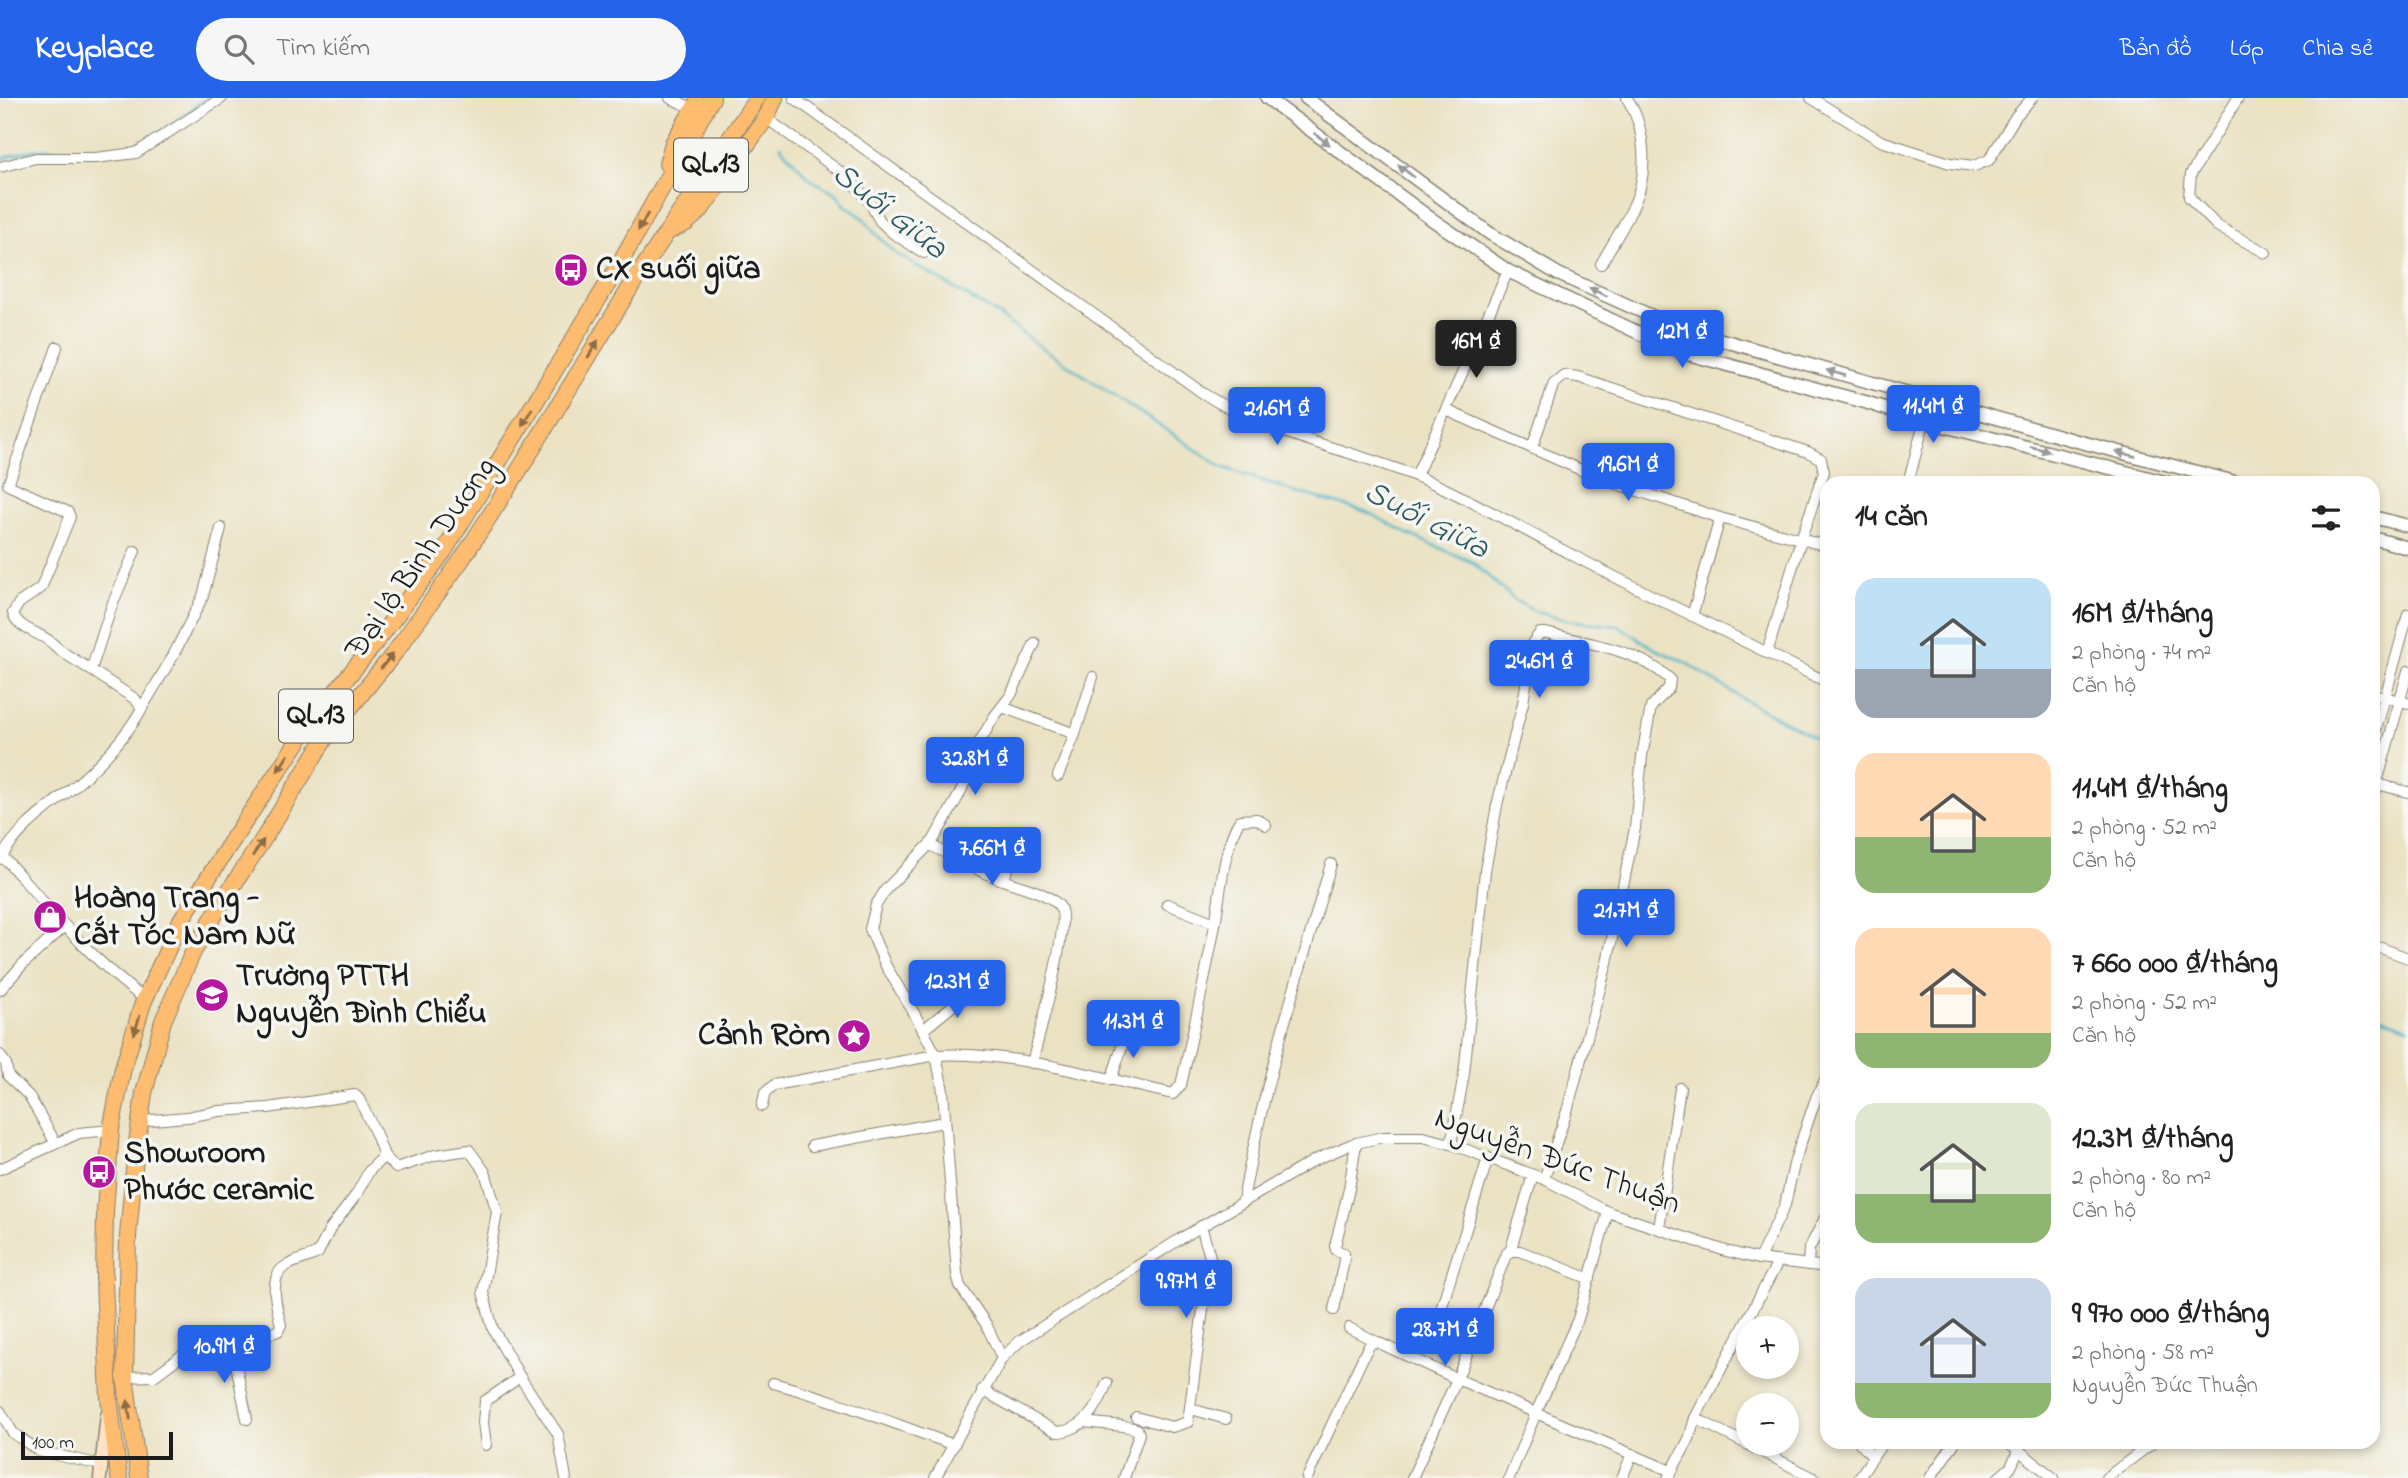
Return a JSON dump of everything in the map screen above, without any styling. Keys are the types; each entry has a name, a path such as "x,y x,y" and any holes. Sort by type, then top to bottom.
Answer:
{"highway":[{"name":"Đại lộ Bình Dương","path":"119,1478 109,1398 104,1280 105,1211 111,1129 123,1068 145,999 181,920 311,722 376,642 444,551 616,270 658,194 699,106 712,98"},
{"name":"Đại lộ Bình Dương","path":"139,1478 125,1377 128,1236 144,1093 163,1021 194,952 224,899 324,740 396,651 462,559 666,232 757,98"},
{"path":"666,232 686,223 700,211 766,118 775,98"},
{"path":"111,1129 139,1127"}],"main road":[{"path":"101,1471 109,1398"}],"street":[{"path":"0,167 36,158 95,158 136,153 222,98"},
{"path":"670,98 699,106"},
{"path":"794,98 1217,402 1274,430 1416,476 1820,679"},
{"path":"1267,98 1430,218 1508,271 1677,351 1865,402 1924,421 2141,476"},
{"path":"1306,98 1489,233 1558,274 1689,331 2077,442 2211,476"},
{"path":"1601,264 1636,201 1643,168 1642,141 1633,108 1627,98"},
{"path":"1811,98 1881,141 1950,163 1974,166 1989,160 2015,116 2032,98"},
{"path":"2238,98 2191,174 2189,197 2217,226 2266,253"},
{"path":"766,118 849,178 880,221 894,234 924,253"},
{"path":"1416,476 1508,271"},
{"path":"57,348 8,485 68,512 70,517 41,588 19,603 13,613 17,622 135,699 142,708"},
{"path":"1532,448 1554,383 1564,375 1578,377 1808,452 1821,459 1823,476"},
{"path":"1910,476 1930,400"},
{"path":"1446,410 1599,478 1720,518 1820,544"},
{"path":"1768,653 1820,484"},
{"path":"1692,616 1720,518"},
{"path":"2380,519 2408,526"},
{"path":"145,999 126,985 65,926 7,861 0,858 9,844 26,827 77,784 117,745 142,708 173,656 203,596 221,528"},
{"path":"2380,540 2408,548"},
{"path":"91,670 112,605 135,551"},
{"path":"2380,690 2408,614"},
{"path":"1412,1478 1457,1379 1500,1266 1510,1252 1567,1111 1607,963 1635,828 1642,756 1651,707 1671,683 1659,670 1603,645 1540,633 1533,642 1523,703 1497,805 1485,871 1464,1074 1451,1144"},
{"path":"1002,1358 986,1324 960,1286 957,1274 943,1091 936,1055 886,965 870,929 876,905 886,889 932,843 958,797 979,743 1011,695 1035,642"},
{"path":"2380,775 2404,702 2408,671"},
{"path":"1058,776 1093,677"},
{"path":"2380,696 2404,702"},
{"path":"1002,707 1075,734"},
{"path":"2380,785 2408,792"},
{"path":"762,1106 765,1093 774,1085 936,1055 963,1053 1032,1063 1173,1094 1181,1085 1235,827 1240,820 1257,819 1266,825"},
{"path":"932,843 1005,876 1017,838"},
{"path":"932,843 993,877 1050,898 1061,907 1063,921 1032,1063"},
{"path":"1243,1201 1253,1142 1283,1025 1331,864"},
{"path":"1167,904 1215,923"},
{"path":"0,990 22,965 65,926"},
{"path":"2380,948 2408,958"},
{"path":"923,1030 972,989"},
{"path":"1111,1080 1128,1029"},
{"path":"0,1055 6,1064 8,1076 29,1096 55,1142"},
{"path":"1659,1229 1671,1164 1680,1088"},
{"path":"1759,1259 1785,1205 1795,1160 1820,1090"},
{"path":"139,1127 219,1111 268,1108 355,1095 376,1134 384,1156 396,1168 435,1155 469,1150 485,1172 497,1212 483,1292 493,1329 520,1377 558,1434 566,1478"},
{"path":"812,1146 944,1122"},
{"path":"0,1169 79,1133 111,1129"},
{"name":"Nguyễn Đức Thuận","path":"935,1478 982,1390 1002,1358 1020,1341 1243,1201 1315,1160 1356,1143 1383,1137 1423,1137 1451,1144 1539,1177 1608,1212 1659,1229 1759,1259 1820,1266"},
{"path":"1334,1310 1344,1260 1344,1253 1336,1250 1335,1246 1349,1189 1356,1143"},
{"path":"125,1377 154,1376 181,1356 278,1331 281,1325 275,1288 278,1273 284,1266 318,1253 330,1229 356,1195 369,1171 384,1156"},
{"path":"1437,1322 1488,1158"},
{"path":"1509,1478 1578,1319 1608,1212"},
{"path":"1136,1417 1172,1427 1188,1422 1210,1257 1201,1227"},
{"path":"1808,1265 1809,1249 1820,1228"},
{"path":"1510,1252 1520,1251 1590,1279"},
{"path":"1349,1328 1457,1379 1632,1454 1670,1474 1689,1439 1695,1418 1778,1262"},
{"path":"1307,1478 1366,1352 1371,1343 1377,1342"},
{"path":"232,1345 247,1419"},
{"path":"486,1445 483,1422 485,1401 520,1377"},
{"path":"773,1382 819,1395 844,1407 954,1445"},
{"path":"982,1390 1057,1432 1070,1432 1090,1417 1107,1383"},
{"path":"1191,1409 1226,1419"},
{"path":"1,1417 13,1433 40,1451 101,1471"},
{"path":"1695,1418 1814,1478"},
{"path":"1083,1422 1137,1429 1139,1434 1124,1478"},
{"path":"1866,1449 1873,1457"},
{"path":"1859,1478 1878,1449"},
{"path":"1930,1478 1950,1449"},
{"path":"2106,1478 2145,1449"},
{"path":"1998,1478 2011,1468 2018,1451 2054,1478"},
{"path":"1622,1478 1632,1454"}],"waterway":[{"name":"Suối Giữa","path":"0,159 42,149 91,152 124,149 154,136 207,98"},
{"name":"Suối Giữa","path":"780,146 810,179 836,193 845,205 862,217 895,253 997,314 1035,343 1222,467 1367,512 1410,535 1472,562 1516,601 1536,612 1567,620 1619,626 1655,649 1683,661 1745,700 1820,740"},
{"name":"Suối Giữa","path":"2380,1017 2408,1027"}],"place":[{"name":"CX suối giữa","path":"571,270"},
{"name":"Hoàng Trang - Cắt Tóc Nam Nữ","path":"50,917"},
{"name":"Trường PTTH Nguyễn Đình Chiểu","path":"212,995"},
{"name":"Cảnh Ròm","path":"854,1036"},
{"name":"Showroom Phước ceramic","path":"99,1172"}]}
